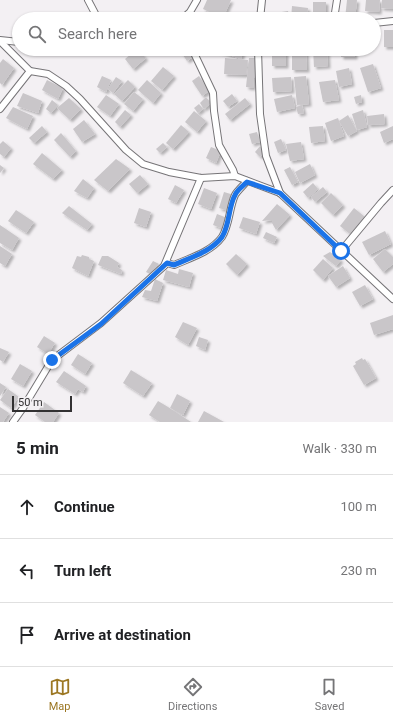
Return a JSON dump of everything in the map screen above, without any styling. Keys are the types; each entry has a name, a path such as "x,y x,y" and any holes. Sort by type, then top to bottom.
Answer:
{"street":[{"path":"88,0 94,12"},
{"path":"190,12 197,0"},
{"path":"261,12 262,0"},
{"path":"335,12 336,0"},
{"path":"381,22 393,21"},
{"path":"0,41 12,42"},
{"path":"0,41 12,53"},
{"path":"15,56 30,71 48,74 66,86 80,99 126,150 143,164 169,172 201,178 235,176 247,182 280,193 393,299"},
{"path":"195,56 213,93 219,145 234,170 235,176"},
{"path":"258,56 260,114 266,156 280,193"},
{"path":"0,109 30,71"},
{"path":"164,266 201,178"},
{"path":"13,422 52,360 101,324 167,263 174,265 204,251 221,238 226,230 235,196 247,182"},
{"path":"341,251 381,202 393,190"}],"building":[{"path":"207,0 231,0 226,12 210,12 203,9"},
{"path":"347,0 357,0 356,12 346,12"},
{"path":"366,0 380,0 379,12 365,11"},
{"path":"382,0 393,0 393,9 381,8"},
{"path":"313,2 326,2 326,12 313,12"},
{"path":"292,6 308,8 308,12 292,12"},
{"path":"384,30 393,30 393,47 384,47"},
{"path":"129,56 144,56 146,58 133,69 125,59"},
{"path":"184,56 192,56 193,57 187,61"},
{"path":"232,56 242,56 241,59"},
{"path":"272,56 286,56 286,66 272,66"},
{"path":"292,56 306,56 307,70 292,70"},
{"path":"313,56 327,56 328,66 314,67"},
{"path":"341,56 355,56 355,57"},
{"path":"225,58 248,60 246,75 224,74"},
{"path":"249,58 256,58 253,88 246,87"},
{"path":"3,59 14,68 2,85 0,83 0,63"},
{"path":"373,64 381,88 368,92 360,68"},
{"path":"163,67 174,76 162,90 151,81"},
{"path":"349,68 352,84 339,87 336,71"},
{"path":"102,76 111,80 106,92 97,87"},
{"path":"199,76 209,91 202,96 192,81"},
{"path":"306,76 309,104 297,105 294,77"},
{"path":"116,77 122,81 113,93 108,89"},
{"path":"291,77 292,91 273,92 272,78"},
{"path":"47,80 63,88 58,99 42,90"},
{"path":"128,80 135,87 122,101 114,94"},
{"path":"147,80 161,93 153,103 138,90"},
{"path":"335,80 339,100 323,102 319,82"},
{"path":"134,92 143,99 133,111 124,104"},
{"path":"23,93 42,101 38,113 17,106"},
{"path":"232,94 237,101 228,107 223,101"},
{"path":"106,95 119,104 110,116 97,107"},
{"path":"292,95 295,108 277,112 274,99"},
{"path":"361,95 362,102 356,104 354,97"},
{"path":"206,97 211,103 204,109 200,103"},
{"path":"69,98 81,109 70,120 57,108"},
{"path":"245,98 250,104 230,120 225,114"},
{"path":"52,100 58,105 51,113 46,109"},
{"path":"199,104 203,109 198,113 194,108"},
{"path":"302,105 304,113 298,114 296,107"},
{"path":"13,107 33,116 27,129 6,118"},
{"path":"125,110 131,115 120,127 115,122"},
{"path":"363,110 367,127 357,130 352,114"},
{"path":"194,111 206,121 197,132 185,122"},
{"path":"384,114 385,124 368,125 367,116"},
{"path":"348,115 357,131 348,136 339,121"},
{"path":"338,118 344,136 331,141 325,123"},
{"path":"84,120 95,134 82,142 73,129"},
{"path":"181,125 189,132 173,149 166,143"},
{"path":"42,126 47,132 34,143 29,138"},
{"path":"323,126 325,141 311,143 309,127"},
{"path":"393,126 393,139 384,143 380,132"},
{"path":"257,132 260,142 252,144 249,134"},
{"path":"61,133 76,151 70,157 54,140"},
{"path":"281,139 286,150 278,153 274,142"},
{"path":"3,141 11,148 4,157 0,154 0,144"},
{"path":"301,142 304,159 290,161 286,144"},
{"path":"163,143 167,147 160,153 156,149"},
{"path":"260,146 265,151 260,157 255,152"},
{"path":"211,147 221,151 216,163 206,158"},
{"path":"42,153 62,170 53,179 33,164"},
{"path":"116,159 130,169 108,191 94,180"},
{"path":"310,164 315,175 300,183 295,172"},
{"path":"0,165 4,168 0,173"},
{"path":"290,167 298,182 292,185 284,170"},
{"path":"140,175 148,184 137,193 129,184"},
{"path":"83,179 94,188 87,198 74,191"},
{"path":"313,183 318,189 308,198 303,192"},
{"path":"175,185 184,190 176,203 168,199"},
{"path":"323,187 327,192 315,202 311,197"},
{"path":"204,188 217,193 211,209 198,204"},
{"path":"224,192 234,195 229,211 219,208"},
{"path":"331,193 343,205 333,215 321,203"},
{"path":"277,204 290,215 276,230 272,220 262,221"},
{"path":"69,206 92,224 87,230 62,213"},
{"path":"139,208 151,212 146,227 134,223"},
{"path":"354,208 365,217 350,234 340,226"},
{"path":"16,210 34,222 26,233 8,221"},
{"path":"217,214 227,218 224,229 213,225"},
{"path":"243,217 260,222 256,234 239,228"},
{"path":"0,225 19,238 12,250 0,243"},
{"path":"385,231 391,244 369,255 362,242"},
{"path":"266,232 277,237 274,243 263,238"},
{"path":"0,246 12,254 5,266 0,263"},
{"path":"385,249 393,257 393,264 383,272 373,259"},
{"path":"330,252 341,260 336,266 323,256"},
{"path":"236,254 247,264 237,275 226,264"},
{"path":"82,255 89,257 89,259 94,261 88,276 72,268 77,256 81,257"},
{"path":"102,256 108,256 119,263 117,267 122,270 121,274 98,265"},
{"path":"323,259 333,268 323,280 313,270"},
{"path":"153,261 159,264 150,274 146,272"},
{"path":"343,266 350,278 336,287 328,276"},
{"path":"179,269 193,273 189,287 163,280 166,270 178,274"},
{"path":"155,279 163,283 157,301 142,297 145,290 151,291"},
{"path":"365,285 373,299 360,306 352,292"},
{"path":"393,315 393,329 374,335 370,323"},
{"path":"183,322 197,328 188,345 175,337"},
{"path":"44,336 55,343 48,354 37,347"},
{"path":"199,337 208,340 205,350 196,346"},
{"path":"0,348 9,352 3,362 0,360"},
{"path":"78,354 92,363 85,374 71,365"},
{"path":"362,358 363,360 365,359 376,378 364,385 353,366 356,364 355,362"},
{"path":"20,364 32,371 23,386 11,379"},
{"path":"131,370 152,383 143,396 123,383"},
{"path":"64,371 86,386 83,392 78,389 75,394 56,382"},
{"path":"0,383 6,387 0,396"},
{"path":"8,389 19,397 11,408 0,400"},
{"path":"177,394 190,401 183,415 170,408"},
{"path":"158,401 191,422 160,422 149,415"},
{"path":"44,402 59,413 53,422 45,422 35,415"},
{"path":"0,407 9,413 3,422 0,422"},
{"path":"204,411 224,422 198,422"}],"route":[{"path":"52,360 101,324 167,263 174,265 194,256 209,248 221,238 226,230 235,196 240,188 247,182 280,193 341,251"}]}
